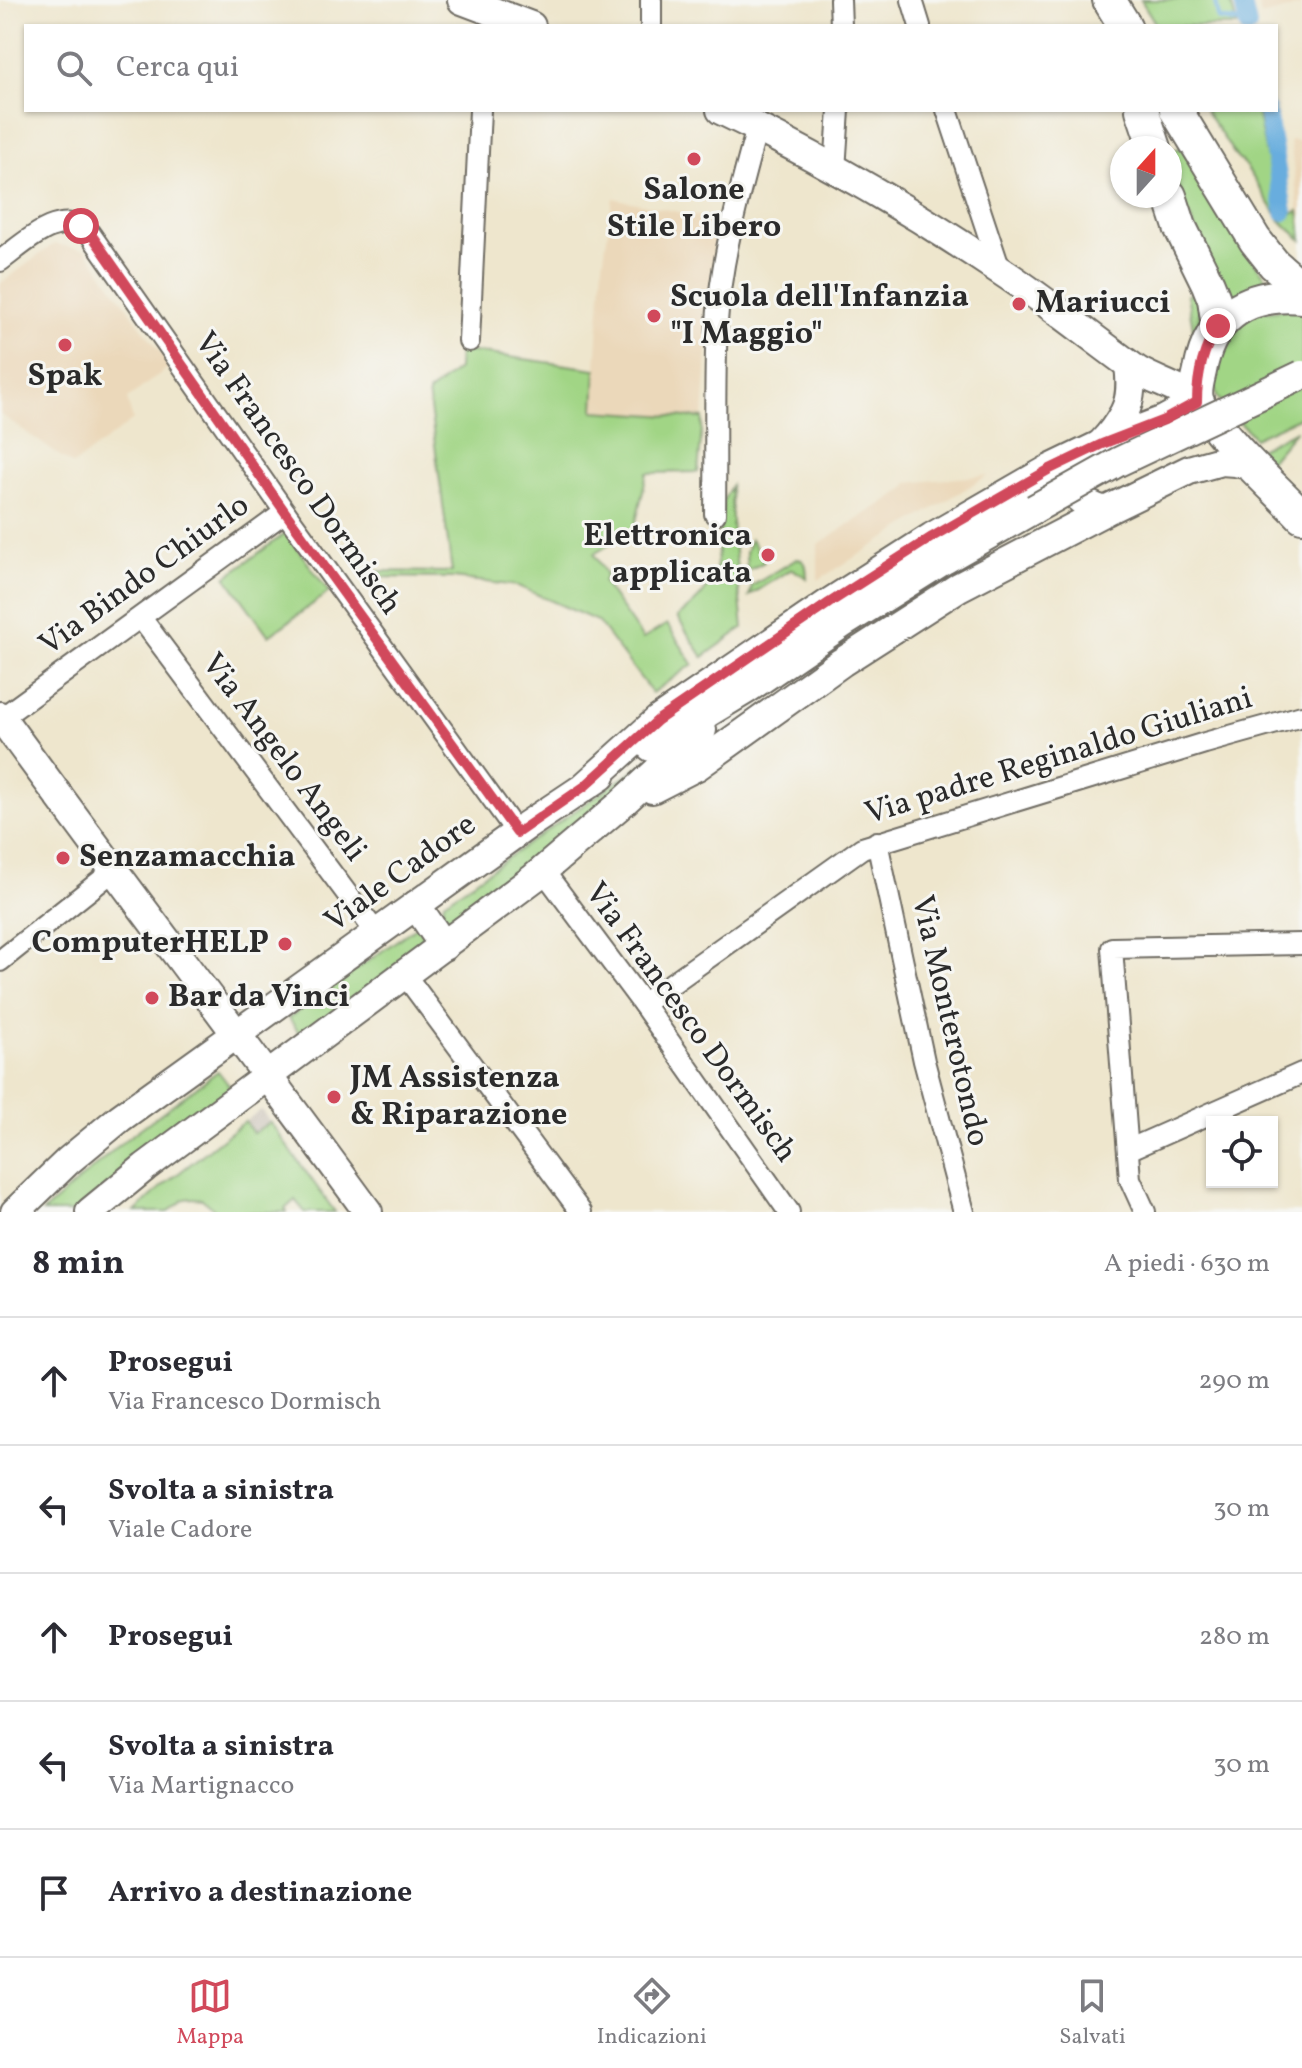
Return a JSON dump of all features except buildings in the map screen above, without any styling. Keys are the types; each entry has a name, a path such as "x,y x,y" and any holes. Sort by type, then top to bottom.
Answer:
{"main road":[{"path":"1108,0 1114,24"},
{"path":"1108,0 1124,24"},
{"path":"725,112 885,199 1000,270 1134,368 1157,382 1178,388 1197,402 1224,436 1302,516"},
{"path":"1143,112 1151,136"},
{"path":"1177,112 1255,240 1274,264 1302,288"},
{"path":"1182,139 1196,143"},
{"path":"1174,208 1214,299 1218,326"},
{"path":"1197,402 1203,357 1218,326 1231,313 1260,299 1302,297"},
{"path":"1134,368 1173,372 1203,357"},
{"path":"1105,511 1077,498 1071,480 1082,461 1116,428 1126,410 1134,368"},
{"path":"90,1212 145,1167 543,870 619,806 747,689 944,560 1034,509 1118,462 1302,375"},
{"path":"585,786 658,720 932,537 1011,490 1102,444 1164,420 1197,402"},
{"path":"959,587 1189,470 1221,461 1254,466"},
{"path":"619,806 697,766 842,662 959,587 1046,526 1052,517 1053,502 1048,496 1031,488 1011,490"},
{"name":"Viale Cadore","path":"15,1212 68,1161 120,1118 420,902 585,786 747,689"},
{"path":"1,717 368,1212"},
{"path":"420,902 449,942"}],"street":[{"path":"651,0 651,24"},
{"path":"840,0 841,24"},
{"path":"912,0 919,24"},
{"path":"469,341 480,112"},
{"path":"835,170 839,112"},
{"path":"948,112 1000,270"},
{"path":"715,514 717,320 738,197 757,128"},
{"name":"Via Francesco Dormisch","path":"0,261 49,226 69,223 81,226 93,237 285,512 517,833"},
{"name":"Via Bindo Chiurlo","path":"1,717 285,512"},
{"name":"Via Angelo Angeli","path":"141,618 377,934"},
{"name":"Via padre Reginaldo Giuliani","path":"643,1004 848,856 877,842 1302,716"},
{"name":"Via Monterotondo","path":"877,842 924,1061 964,1212"},
{"name":"Via Francesco Dormisch","path":"543,870 643,1004 789,1212"},
{"path":"0,961 113,871"},
{"path":"1145,1212 1130,1179 1112,948 1302,944"},
{"path":"405,975 581,1212"},
{"path":"1128,1150 1302,1073"}],"shaded area":[{"path":"1257,0 1298,0 1300,6 1261,16"},
{"path":"1290,140 1302,141 1302,240 1299,211"},
{"name":"Scuola dell'Infanzia \"I Maggio\"","path":"613,198 720,221 711,290 703,418 593,411 603,264"},
{"path":"54,244 86,250 170,366 127,399 133,420 73,465 0,414 0,284"},
{"path":"988,475 818,580 818,544 896,495 908,486 907,483"},
{"path":"261,1110 270,1122 253,1133 245,1121"}],"green space":[{"path":"1141,0 1230,0 1236,24 1156,24"},
{"path":"1206,112 1257,112 1279,218 1245,165"},
{"path":"1182,148 1271,284 1226,301 1182,198"},
{"path":"1299,211 1302,240 1280,220"},
{"path":"1197,292 1202,325 1195,339 1187,295"},
{"path":"1302,307 1302,416 1254,438 1217,397 1215,369 1226,337 1251,313"},
{"path":"459,350 596,369 594,411 703,418 698,472 647,473 634,530 594,554 606,574 603,582 643,639 667,624 693,664 652,693 597,621 518,586 453,578 367,577 363,571 452,572 428,393 458,369"},
{"path":"1296,430 1269,462 1257,450"},
{"path":"731,486 743,628 703,657 677,617 700,597 716,571 723,501"},
{"path":"286,533 329,592 269,636 226,577"},
{"path":"751,539 764,562 747,571 746,552"},
{"path":"797,559 805,563 807,578 792,569 749,596 752,586"},
{"path":"684,735 568,838 458,922 449,921 442,911 444,902"},
{"path":"417,926 427,944 301,1036 289,1018"},
{"path":"218,1071 232,1089 78,1212 43,1212 125,1140"},
{"path":"245,1121 253,1133 270,1122 335,1212 305,1212 295,1200 285,1209 287,1212 218,1212 202,1199 193,1198 185,1199 168,1212 135,1212 160,1188"}],"waterway":[{"path":"1215,0 1219,19 1248,24"},
{"path":"1242,0 1248,24"},
{"path":"1267,112 1284,212"}],"place":[{"name":"Salone Stile Libero","path":"694,159"},
{"name":"Mariucci","path":"1019,304"},
{"name":"Scuola dell'Infanzia \"I Maggio\"","path":"654,316"},
{"name":"Spak","path":"65,345"},
{"name":"Elettronica applicata","path":"768,555"},
{"name":"Senzamacchia","path":"63,858"},
{"name":"ComputerHELP","path":"285,944"},
{"name":"Bar da Vinci","path":"152,998"},
{"name":"JM Assistenza & Riparazione","path":"334,1097"}],"route":[{"path":"81,226 93,237 285,512 517,833 585,786 658,720 932,537 1050,469 1102,444 1164,420 1197,402 1203,357 1218,326"}]}
